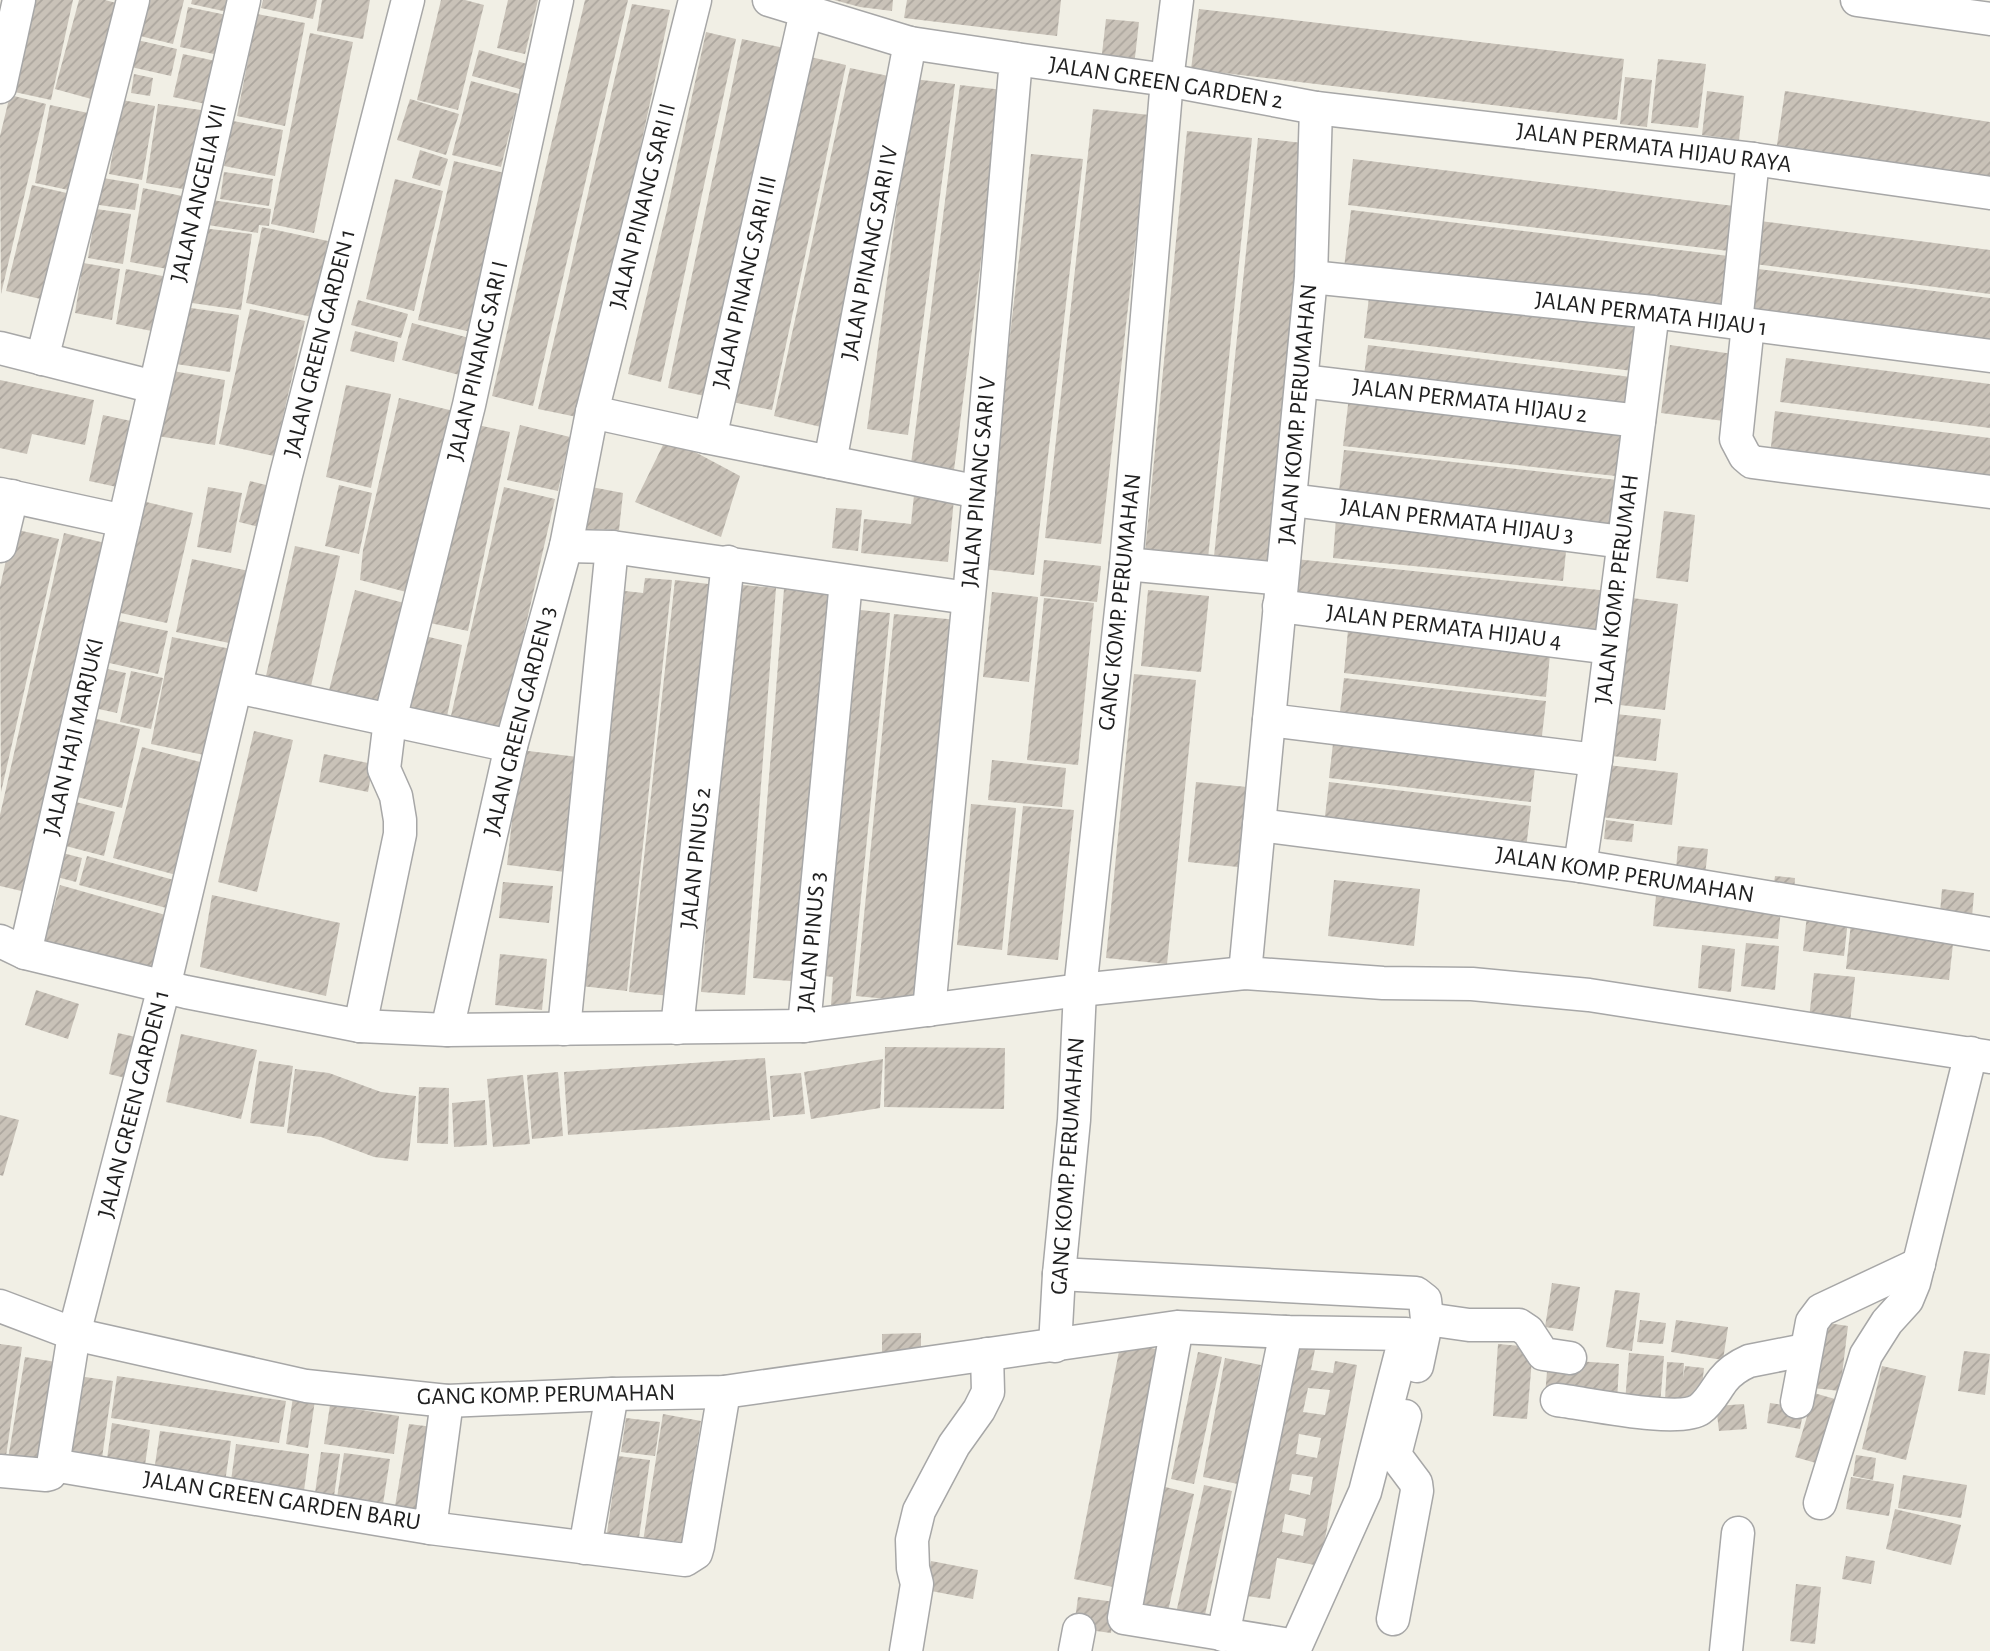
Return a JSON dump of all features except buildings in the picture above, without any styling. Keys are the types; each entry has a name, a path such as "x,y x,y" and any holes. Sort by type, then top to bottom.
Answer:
{"street":[{"path":"0,87 19,0"},
{"path":"42,359 133,0"},
{"name":"JALAN ANGELIA VII","path":"124,521 244,0"},
{"name":"JALAN GREEN GARDEN 1","path":"53,1465 74,1334 175,990 237,687 286,475 408,0"},
{"name":"JALAN PINANG SARI I","path":"360,1026 400,834 396,796 384,769 390,720 469,405 558,0"},
{"name":"JALAN PINANG SARI II","path":"592,412 695,0"},
{"path":"769,0 910,43 1016,59"},
{"name":"GANG KOMP. PERUMAHAN","path":"0,1306 74,1334 306,1386 447,1401 724,1392 1055,1346 1074,1120 1080,990 1126,564 1167,80 1177,0"},
{"path":"1857,0 1990,19"},
{"name":"JALAN PINANG SARI III","path":"706,437 713,425 806,12"},
{"name":"JALAN PINANG SARI IV","path":"830,462 910,43"},
{"name":"JALAN GREEN GARDEN 2","path":"1016,59 1167,80 1317,108"},
{"name":"JALAN PINANG SARI V","path":"929,1010 979,492 1016,59"},
{"name":"JALAN PERMATA HIJAU RAYA","path":"1317,108 1753,159 1990,194"},
{"name":"JALAN KOMP. PERUMAHAN","path":"1245,973 1311,276 1317,108"},
{"path":"1753,159 1736,439 1745,456 1752,462 1990,492"},
{"name":"JALAN PERMATA HIJAU 1","path":"1311,276 1653,313 1990,356"},
{"name":"JALAN KOMP. PERUMAH","path":"1580,866 1653,313"},
{"path":"0,348 154,387"},
{"name":"JALAN PERMATA HIJAU 2","path":"1301,381 1639,421"},
{"path":"592,412 979,492"},
{"name":"JALAN GREEN GARDEN 3","path":"447,1031 511,746 566,546 592,412"},
{"path":"0,547 6,495 124,521"},
{"name":"JALAN PERMATA HIJAU 3","path":"1291,500 1623,542"},
{"name":"JALAN HAJI MARJUKI","path":"12,947 124,521"},
{"path":"566,546 612,547 728,562 968,598"},
{"path":"564,1029 612,547"},
{"name":"JALAN PINUS 2","path":"677,1028 728,562"},
{"name":"JALAN PERMATA HIJAU 4","path":"1126,564 1280,593 1610,648"},
{"name":"JALAN PINUS 3","path":"846,581 804,1026 1080,990 1245,973 1384,983 1472,984 1589,995 1981,1055"},
{"path":"237,687 511,746"},
{"path":"1269,720 1595,760"},
{"name":"JALAN KOMP. PERUMAHAN","path":"1259,825 1580,866 1990,934"},
{"path":"12,947 175,990"},
{"name":"JALAN GREEN GARDEN 1","path":"175,990 360,1026 447,1031 677,1028"},
{"path":"677,1028 804,1026"},
{"path":"1820,1503 1866,1355 1887,1322 1907,1300 1981,1055"},
{"path":"1797,1402 1812,1321 1821,1310 1919,1265"},
{"path":"1059,1274 1416,1293 1424,1300 1427,1319 1395,1455 1416,1483 1417,1491 1393,1619"},
{"path":"1427,1319 1469,1325 1519,1325 1528,1331 1543,1354 1570,1358"},
{"path":"1055,1346 1177,1327 1286,1332 1403,1333 1407,1336 1365,1492 1298,1645 1293,1647 1124,1618 1177,1327"},
{"path":"1223,1634 1286,1332"},
{"path":"1557,1400 1665,1415 1686,1415 1701,1409 1724,1380 1742,1364 1805,1350"},
{"path":"906,1651 916,1584 912,1540 919,1511 954,1445 979,1410 988,1392 987,1354"},
{"path":"429,1528 685,1560 696,1553 724,1392"},
{"path":"585,1548 612,1394"},
{"name":"JALAN GREEN GARDEN BARU","path":"53,1465 429,1528 447,1401"},
{"path":"0,1471 46,1475 50,1474 53,1465"},
{"path":"1726,1651 1738,1533"}]}
